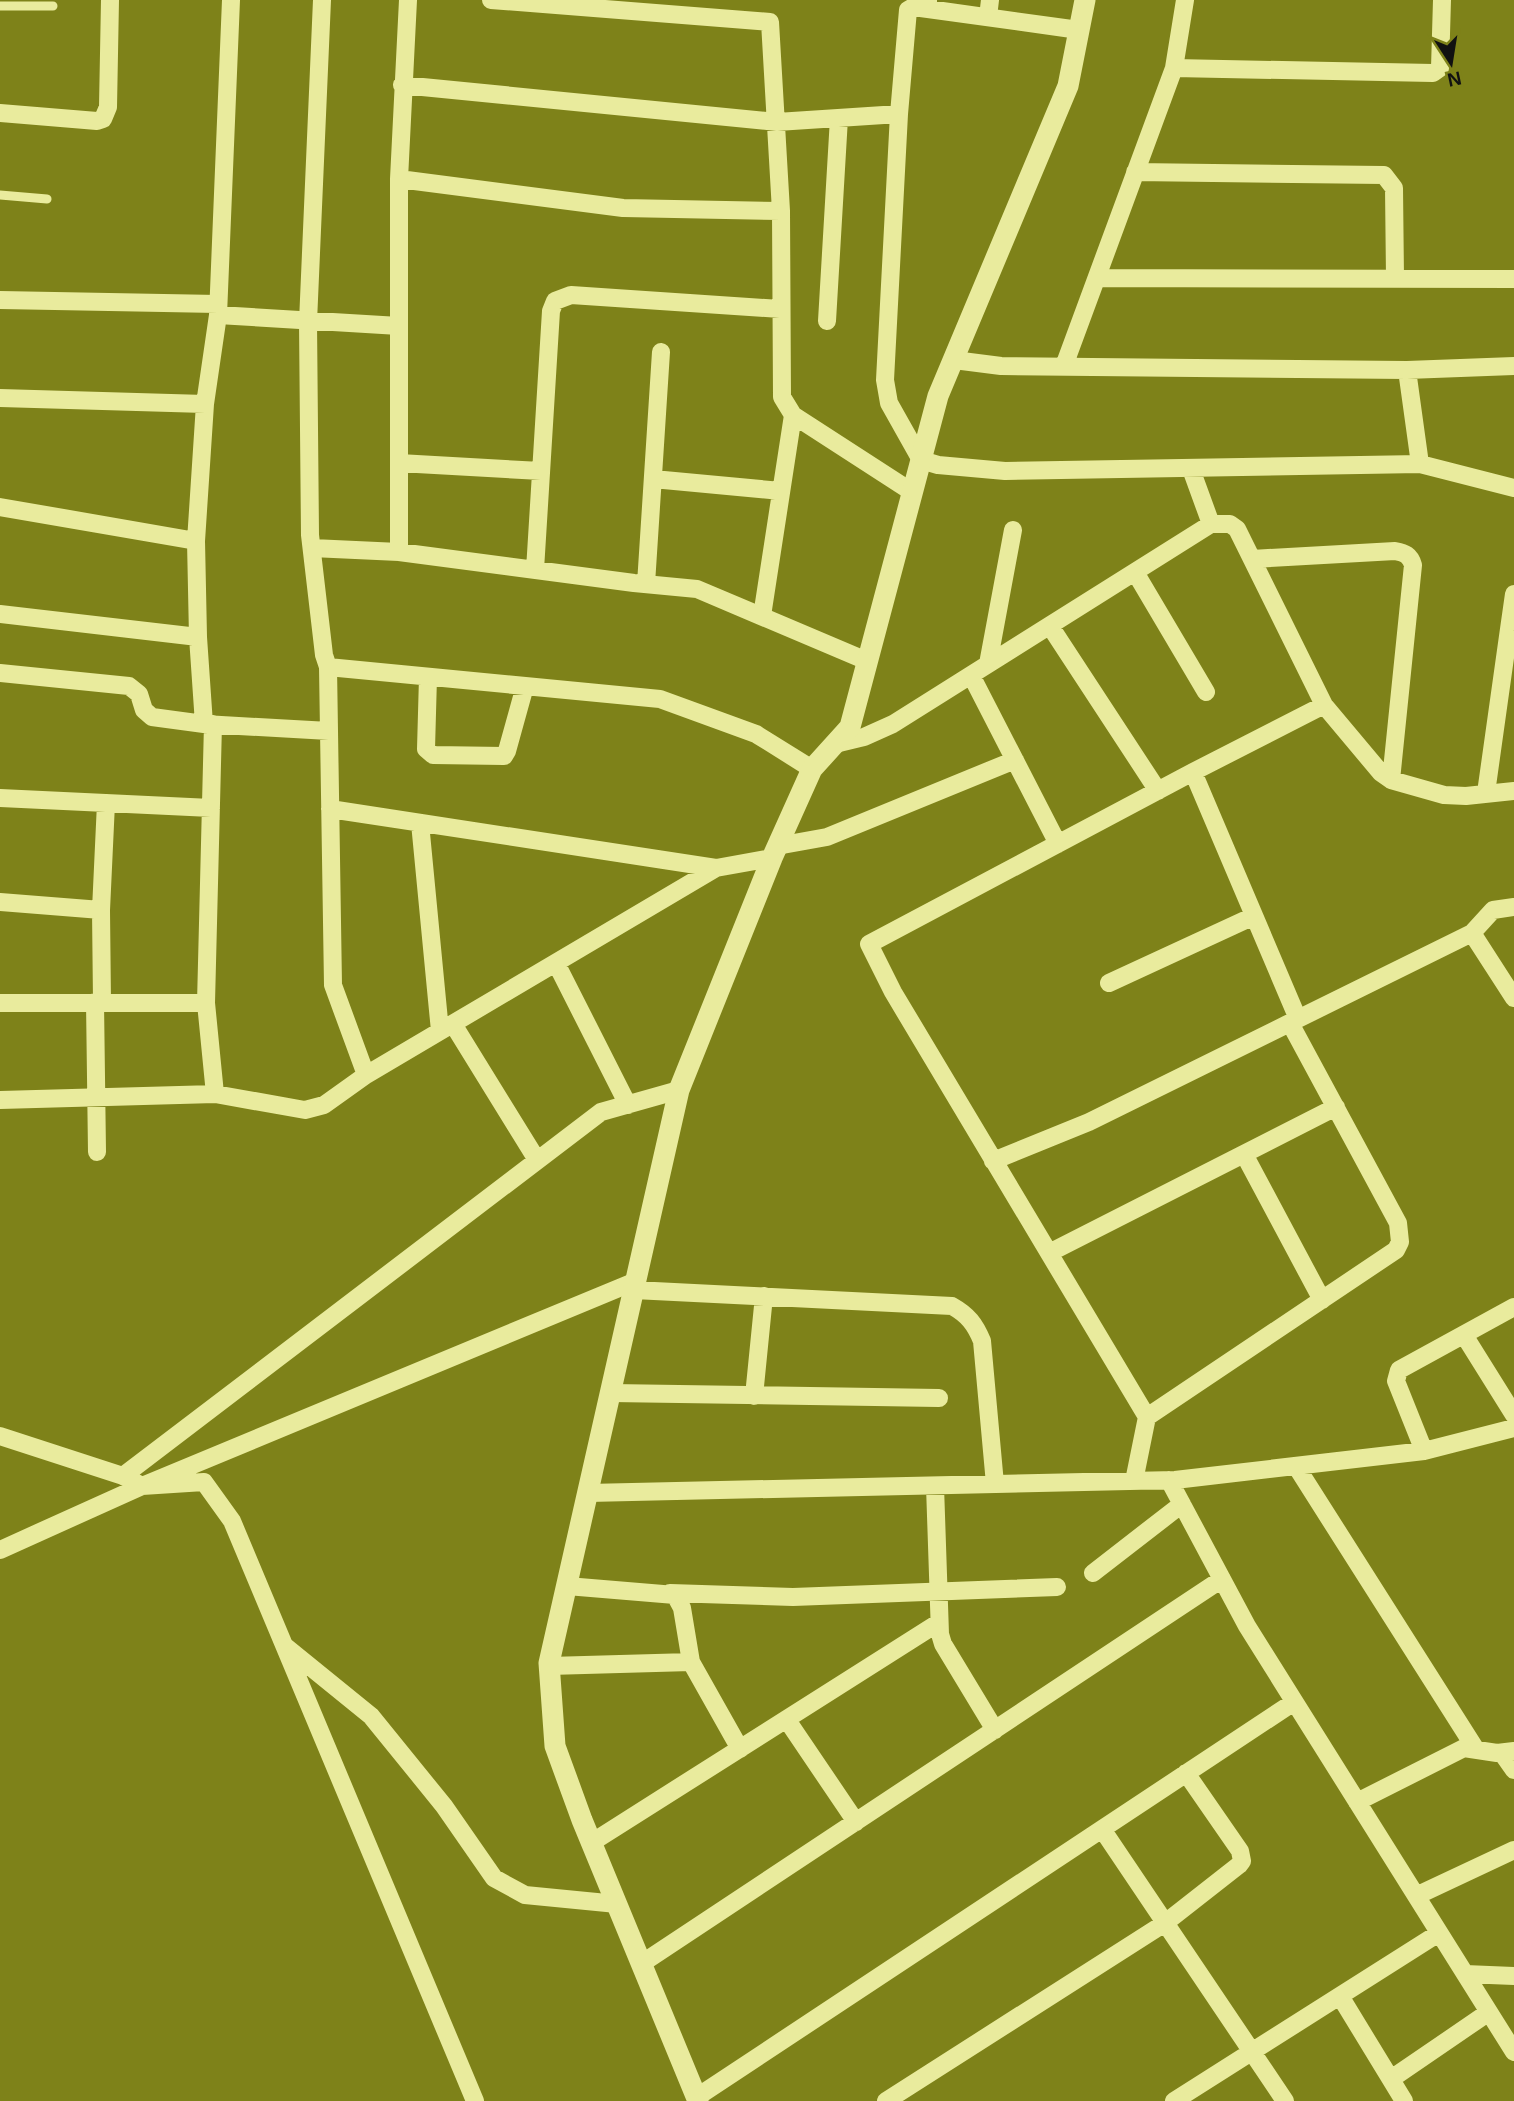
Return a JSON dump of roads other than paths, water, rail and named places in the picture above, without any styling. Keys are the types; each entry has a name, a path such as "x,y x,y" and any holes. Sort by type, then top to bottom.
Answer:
{"street":[{"path":"0,113 97,121 103,119 108,107 110,0"},
{"path":"215,1094 206,1003 211,808 209,724 198,637 197,541 205,404 218,309 231,0"},
{"path":"323,0 308,322 312,548 324,655 328,667 333,985 366,1075"},
{"path":"399,552 399,179 408,0"},
{"path":"491,0 770,22 781,211 782,397 793,415 912,492"},
{"path":"1085,0 1068,86 939,396 850,727 812,769 774,852 679,1090 550,1666 555,1746 697,2099 1294,1702"},
{"path":"1064,366 1174,68 1185,0"},
{"path":"1174,68 1433,73 1440,68 1441,0"},
{"path":"1079,30 989,9 918,4 900,114 885,380 893,412 921,460 937,466 1004,471 1420,464 1514,488"},
{"path":"402,85 776,122 900,114"},
{"path":"827,321 839,118"},
{"path":"1135,172 1384,176 1394,188 1395,278"},
{"path":"399,179 623,208 781,211"},
{"path":"1097,278 1514,279"},
{"path":"535,570 551,311 555,301 571,295 780,309"},
{"path":"0,300 218,309 308,322 399,326"},
{"path":"646,584 661,352"},
{"path":"954,360 1001,366 1408,370 1514,366"},
{"path":"1408,370 1420,464"},
{"path":"0,398 205,404"},
{"path":"762,616 793,415"},
{"path":"399,463 541,471"},
{"path":"1191,469 1211,524"},
{"path":"653,479 781,491"},
{"path":"0,507 197,541"},
{"path":"835,744 864,737 893,724 1211,524 1230,524 1237,529 1324,705 1381,773 1391,780 1444,795 1514,791"},
{"path":"988,664 1013,530"},
{"path":"312,548 399,552 697,589 867,661"},
{"path":"1252,559 1395,551 1404,552 1411,557 1413,565 1391,780"},
{"path":"1135,572 1206,692"},
{"path":"1486,793 1514,594"},
{"path":"0,614 198,637"},
{"path":"1049,626 1158,790"},
{"path":"328,667 660,699 756,734 812,769"},
{"path":"0,673 129,686 139,694 144,710 152,717 209,724 329,731"},
{"path":"971,675 1058,844"},
{"path":"428,677 426,749 433,755 504,756 525,686"},
{"path":"1134,1481 1147,1417 893,992 869,944 1324,705"},
{"path":"0,1100 215,1094 305,1111 315,1110 366,1075 716,868 827,837 1015,760"},
{"path":"1147,1417 1396,1250 1400,1242 1398,1223 1294,1021 1254,916 1193,772"},
{"path":"0,798 211,808"},
{"path":"97,1152 95,1097 106,803"},
{"path":"330,809 716,868"},
{"path":"420,823 447,1027 537,1160"},
{"path":"0,902 101,910"},
{"path":"993,1160 1089,1122 1472,933 1493,910 1514,907"},
{"path":"1109,983 1254,916"},
{"path":"1472,933 1514,998"},
{"path":"556,963 628,1105"},
{"path":"0,1003 206,1003"},
{"path":"123,1476 601,1112 679,1090"},
{"path":"1049,1253 1336,1107"},
{"path":"1244,1154 1321,1300"},
{"path":"0,1550 142,1486 635,1285 764,1296 952,1306 965,1313 982,1341 995,1484"},
{"path":"754,1395 764,1296"},
{"path":"1424,1451 1395,1381 1399,1370 1514,1307"},
{"path":"1464,1335 1514,1415"},
{"path":"611,1393 939,1398"},
{"path":"588,1493 1169,1480 1424,1451 1514,1428"},
{"path":"0,1436 123,1476 142,1486 204,1482 232,1521 475,2101"},
{"path":"1296,1466 1475,1748"},
{"path":"1169,1480 1247,1626 1514,2052"},
{"path":"935,1486 938,1623 943,1644 995,1730"},
{"path":"1093,1573 1182,1504"},
{"path":"641,1964 1222,1579"},
{"path":"567,1586 793,1597 1057,1587"},
{"path":"670,1593 680,1601 691,1662 740,1749"},
{"path":"592,1843 938,1623"},
{"path":"283,1645 371,1716 444,1806 494,1878 525,1895 617,1904"},
{"path":"550,1666 691,1662"},
{"path":"787,1720 856,1822"},
{"path":"1357,1802 1464,1748 1508,1752 1514,1770"},
{"path":"886,2101 1165,1923 1242,1861 1240,1851 1185,1773"},
{"path":"1102,1829 1285,2101"},
{"path":"1416,1896 1514,1850"},
{"path":"1174,2101 1439,1933"},
{"path":"1465,1973 1514,1976"},
{"path":"1340,1996 1404,2101"},
{"path":"1391,2079 1489,2012"}],"lane":[{"path":"0,6 52,6"},
{"path":"0,195 47,199"}]}
